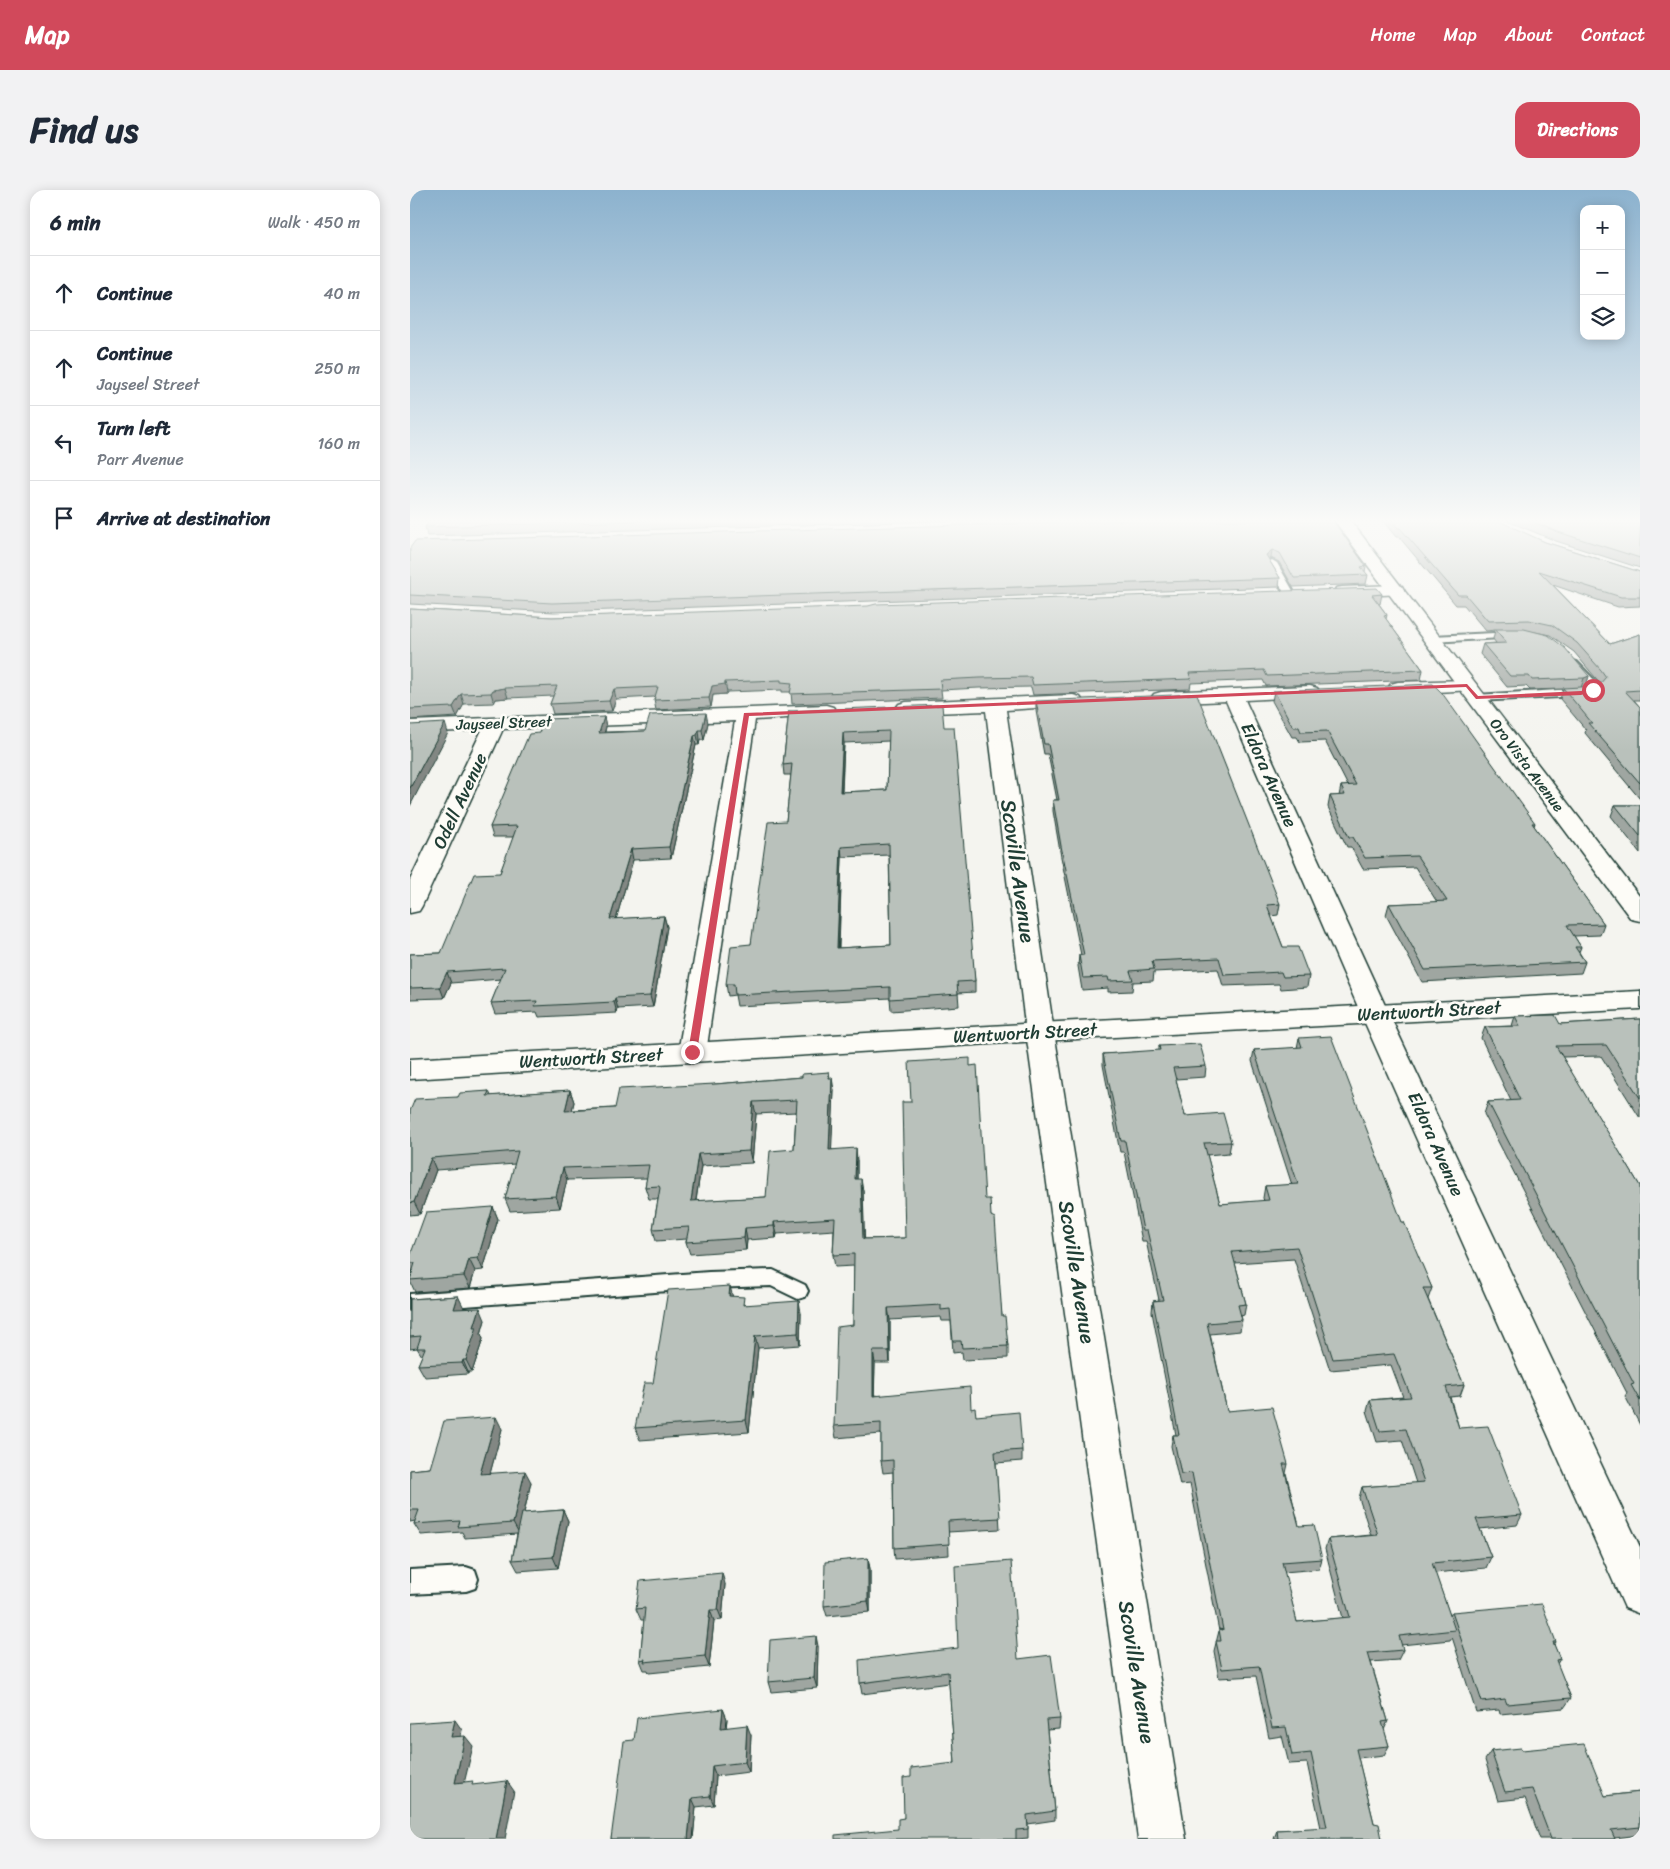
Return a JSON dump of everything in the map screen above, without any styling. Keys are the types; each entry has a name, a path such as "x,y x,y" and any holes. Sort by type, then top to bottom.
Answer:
{"street":[{"name":"Oro Vista Avenue","path":"1401,597 1640,914"},
{"path":"1380,689 1472,692"},
{"path":"1144,698 1331,691"},
{"name":"Eldora Avenue","path":"1233,695 1375,1014 1640,1593"},
{"path":"886,708 1094,700"},
{"name":"Scoville Avenue","path":"995,704 1040,1032 1162,1839"},
{"name":"Jayseel Street","path":"410,727 846,710"},
{"path":"692,1052 746,714"},
{"name":"Odell Avenue","path":"410,906 496,724"},
{"name":"Wentworth Street","path":"410,1069 1040,1032 1640,1000"}],"lane":[{"path":"1432,639 1528,636"},
{"path":"1472,692 1581,693 1593,690 1595,687 1592,683 1564,653"},
{"path":"410,1302 699,1281 773,1278 798,1291"},
{"path":"410,1582 466,1578"}],"building":[{"path":"445,597 728,597 552,603"},
{"path":"1097,597 1373,597 1387,615 1384,616 1423,670 1267,676 1264,670 1189,673 1191,679 1033,685 1031,677 979,678 940,680 941,689 790,694 792,683 781,682 781,680 725,682 725,684 712,686 709,698 654,700 658,687 614,689 609,701 550,704 557,686 505,688 493,690 491,693 461,694 453,707 410,709 410,609 552,617 868,606 876,604"},
{"path":"1468,597 1564,597 1610,644 1640,634 1640,690 1625,691 1640,707 1640,783 1588,723 1592,723 1563,688 1598,686 1606,677 1577,643 1552,625 1529,620 1488,621"},
{"path":"1495,629 1524,629 1548,635 1565,648 1589,676 1584,678 1532,680 1529,676 1510,676 1483,644 1507,643"},
{"path":"1433,684 1442,693 1535,823 1532,823 1604,924 1567,925 1581,947 1575,947 1585,962 1425,970 1389,904 1447,901 1417,856 1365,858 1353,837 1349,837 1330,796 1345,795 1341,786 1356,785 1327,731 1301,732 1299,727 1293,727 1274,691"},
{"path":"1197,694 1280,904 1267,905 1283,947 1298,947 1309,976 1283,977 1281,972 1224,975 1219,958 1152,961 1154,969 1130,971 1133,980 1109,981 1108,977 1083,978 1079,955 1084,955 1053,800 1059,800 1048,744 1044,744 1036,701"},
{"path":"942,705 944,727 954,727 975,981 957,982 958,994 890,999 890,987 735,995 734,984 726,984 731,946 751,944 768,822 786,821 792,764 783,765 789,711","holes":["889,731 887,790 840,792 843,733","889,844 891,945 837,948 841,847"]},
{"path":"706,713 702,730 699,730 697,735 694,736 669,847 631,849 610,919 664,916 650,996 615,998 614,1002 535,1006 537,1001 491,1003 505,968 447,972 440,987 410,988 410,954 441,953 474,874 500,873 517,826 490,827 529,734 539,733 544,719 604,717 599,733 645,731 650,715"},
{"path":"445,723 410,788 410,725"},
{"path":"1615,805 1640,805 1640,836"},
{"path":"1555,1015 1560,1024 1640,1019 1640,1098 1606,1045 1556,1046 1640,1186 1640,1401 1631,1385 1634,1384 1488,1102 1520,1100 1485,1027 1520,1026 1515,1016"},
{"path":"1331,1036 1402,1222 1404,1222 1432,1288 1423,1288 1464,1385 1446,1387 1459,1428 1488,1426 1522,1515 1476,1519 1491,1557 1432,1563 1455,1630 1399,1636 1403,1650 1368,1653 1388,1721 1382,1722 1389,1746 1356,1749 1374,1823 1379,1824 1382,1839 1278,1839 1277,1830 1327,1827 1311,1753 1292,1755 1286,1727 1272,1728 1259,1666 1222,1669 1216,1641 1221,1641 1219,1629 1223,1630 1192,1473 1181,1474 1173,1435 1179,1435 1153,1301 1163,1300 1147,1230 1143,1230 1125,1141 1121,1141 1103,1054 1160,1050 1159,1046 1200,1044 1206,1066 1173,1068 1185,1116 1223,1113 1231,1142 1204,1143 1220,1204 1269,1200 1265,1186 1298,1184 1254,1050 1302,1047 1299,1038","holes":["1297,1247 1333,1359 1394,1354 1411,1397 1370,1400 1380,1431 1406,1429 1424,1482 1362,1487 1378,1535 1328,1539 1350,1617 1297,1622 1282,1562 1322,1559 1314,1525 1299,1526 1283,1464 1288,1464 1272,1407 1227,1411 1207,1323 1242,1320 1238,1305 1246,1304 1232,1252"]},
{"path":"970,1058 970,1066 977,1065 985,1199 990,1199 991,1216 995,1218 1002,1316 1005,1316 1008,1346 962,1348 961,1341 953,1341 950,1309 941,1310 941,1305 888,1308 889,1351 873,1351 873,1396 970,1387 971,1409 975,1408 976,1416 1019,1412 1022,1450 995,1452 1000,1518 948,1521 949,1544 894,1548 893,1460 881,1461 881,1423 834,1426 837,1327 853,1325 854,1254 833,1255 835,1218 774,1222 774,1226 745,1228 744,1238 686,1242 689,1227 653,1229 660,1188 659,1186 645,1187 649,1165 563,1168 556,1196 505,1199 518,1151 431,1158 414,1202 410,1203 410,1111 415,1099 458,1097 460,1093 489,1091 487,1096 570,1090 565,1111 615,1108 619,1089 802,1077 802,1074 829,1072 829,1078 832,1078 829,1150 856,1148 855,1179 861,1179 863,1239 905,1238 902,1102 911,1102 909,1062","holes":["797,1100 794,1149 770,1151 766,1197 691,1201 698,1154 749,1151 753,1102"]},
{"path":"493,1207 478,1258 469,1259 464,1276 410,1280 415,1263 410,1263 410,1256 426,1212"},
{"path":"730,1286 729,1296 744,1297 743,1305 799,1301 798,1333 755,1336 746,1420 635,1428 644,1383 653,1383 668,1290"},
{"path":"458,1296 454,1309 480,1308 474,1327 477,1327 466,1360 463,1360 462,1363 418,1365 425,1348 417,1348 421,1336 410,1337 410,1299"},
{"path":"496,1417 480,1474 525,1471 513,1523 458,1527 460,1521 414,1524 419,1510 410,1510 410,1470 430,1468 444,1421"},
{"path":"563,1510 553,1557 512,1560 522,1513"},
{"path":"868,1558 868,1601 824,1606 825,1562"},
{"path":"1011,1561 1018,1659 1051,1655 1060,1719 1046,1720 1055,1811 1027,1815 1028,1829 1016,1830 1016,1839 835,1839 835,1835 898,1829 898,1819 904,1818 903,1778 911,1777 911,1768 955,1763 948,1672 860,1683 859,1660 958,1648 955,1566"},
{"path":"722,1573 718,1610 710,1610 705,1656 644,1662 645,1659 640,1660 645,1608 636,1609 640,1581"},
{"path":"1542,1604 1556,1642 1553,1642 1560,1659 1556,1660 1571,1698 1507,1704 1505,1699 1482,1702 1452,1612"},
{"path":"816,1636 814,1678 768,1682 770,1640"},
{"path":"723,1709 721,1728 747,1725 745,1762 712,1766 710,1796 692,1798 688,1839 611,1839 624,1741 634,1740 637,1718"},
{"path":"455,1720 451,1737 465,1736 455,1783 473,1781 472,1785 507,1781 496,1839 410,1839 410,1723"},
{"path":"1584,1744 1605,1796 1640,1792 1640,1827 1611,1830 1615,1839 1551,1839 1532,1789 1505,1792 1491,1751"}],"route":[{"path":"692,1052 746,714 1467,686 1476,698 1581,693 1593,690"}]}
